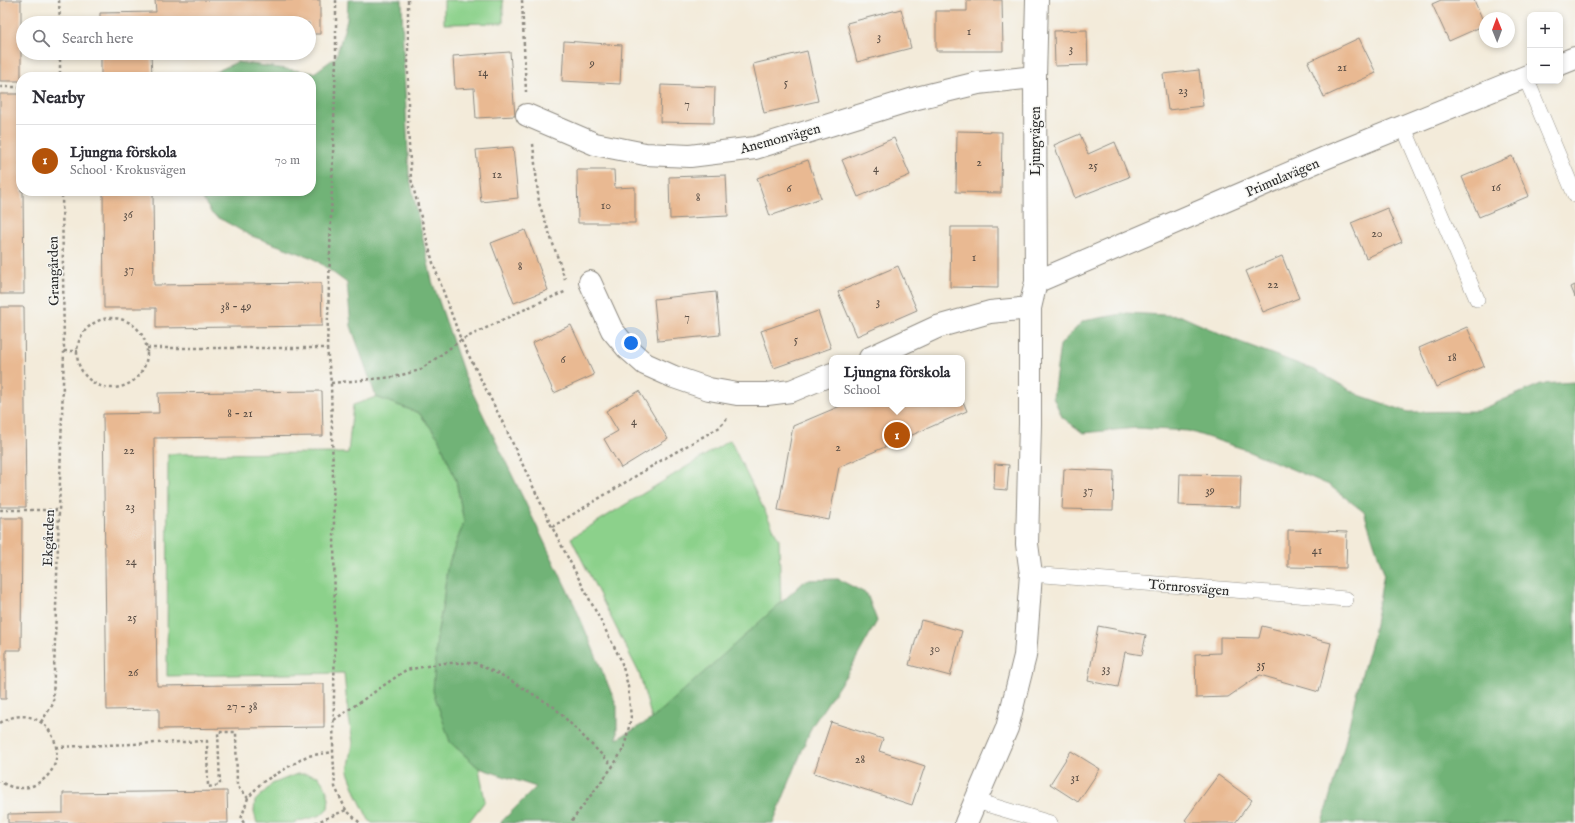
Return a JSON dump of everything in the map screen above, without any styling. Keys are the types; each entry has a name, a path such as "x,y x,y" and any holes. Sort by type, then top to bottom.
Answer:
{"street":[{"name":"Ljungvägen","path":"1036,0 1036,282"},
{"path":"1563,63 1575,58"},
{"name":"Primulavägen","path":"1036,282 1403,126 1527,76"},
{"name":"Anemonvägen","path":"527,115 595,144 645,154 690,156 755,148 917,98 978,83 1035,77"},
{"path":"590,282 612,330 627,348 645,364 674,377 709,389 737,394 767,394 791,391 829,375"},
{"path":"966,823 1007,728 1025,656 1031,574 1027,544 1030,439 1030,308 1036,282"},
{"path":"876,355 937,327 990,312 1030,308"}],"lane":[{"path":"1531,84 1575,195"},
{"path":"1403,126 1477,299"},
{"name":"Törnrosvägen","path":"1031,574 1346,599"},
{"path":"976,801 1050,823"}],"path":[{"path":"59,0 60,16"},
{"path":"336,0 336,57 327,348 331,383 334,525 333,752 335,787 346,810 360,823"},
{"path":"408,0 408,127 411,179 433,263 461,340 505,426 552,527 621,660 628,686 631,718 624,748 613,766 570,823"},
{"path":"60,60 60,72"},
{"path":"0,87 16,87"},
{"name":"Grangården","path":"62,196 64,351"},
{"path":"331,383 394,377 420,370 461,340 538,303 590,282"},
{"path":"108,318 119,318 129,322 141,334 147,348 147,360 142,371 134,380 124,386 112,388 100,385 89,379 82,370 78,359 78,351 82,335 89,327 98,321 108,318"},
{"path":"147,348 327,348"},
{"path":"64,351 78,351"},
{"name":"Ekgården","path":"41,722 53,704 64,351"},
{"path":"552,527 667,457 720,427 735,408 737,394"},
{"path":"0,510 59,510"},
{"path":"334,720 406,670 444,663 474,663 505,678 554,707 613,766"},
{"path":"0,722 7,718 18,716 30,717 41,722 50,730 55,741 57,753 55,764 49,775 40,783 28,787 17,788 5,785 0,781"},
{"path":"56,747 207,740 208,787 220,785 218,732 236,732 237,786 248,798"},
{"path":"244,823 241,819 248,798 262,783 307,756 333,752"},
{"path":"315,823 346,810"}],"green space":[{"path":"348,0 402,0 409,174 432,281 465,377 575,606 617,706 617,739 652,719 806,580 838,579 867,594 877,621 851,668 812,726 773,823 500,823 536,787 479,768 450,742 433,691 437,635 443,604 447,568 464,522 456,480 438,437 419,413 376,397 351,326 347,283 313,258 249,235 212,214 201,196 316,196 315,72 336,57 347,20"},
{"path":"444,0 503,0 503,23 444,24"},
{"path":"237,62 307,72 215,72"},
{"path":"1127,313 1181,316 1237,341 1315,370 1359,395 1408,412 1477,411 1541,384 1575,382 1575,823 1322,823 1344,747 1356,694 1373,635 1384,573 1364,512 1329,485 1247,450 1188,431 1136,428 1083,433 1062,417 1053,397 1060,345 1083,321"},
{"path":"376,397 419,413 438,437 456,480 464,522 447,568 443,604 437,635 450,742 479,768 485,801 468,823 372,823 369,820 358,798 348,772 353,743 344,673 167,676 168,454 348,453 353,405"},
{"path":"730,440 779,540 781,604 652,719 639,673 571,538"},
{"path":"297,774 318,776 326,788 329,798 328,808 321,815 293,823 257,823 254,812 255,801 272,784"}],"building":[{"path":"0,0 21,0 21,16 16,16 16,60 21,60 21,72 16,72 16,81 0,81"},
{"path":"155,0 320,0 320,34 316,34 316,16 100,16 100,13 156,12"},
{"path":"967,0 1002,0 1003,51 936,51 936,11 967,11"},
{"path":"1441,0 1474,0 1479,12 1479,28 1449,41 1432,4"},
{"path":"901,9 911,48 857,62 847,23"},
{"path":"1087,30 1088,65 1055,66 1054,31"},
{"path":"1359,38 1376,73 1324,97 1308,62"},
{"path":"564,41 622,45 620,84 562,81"},
{"path":"807,51 818,101 764,113 753,64"},
{"path":"510,52 515,116 476,118 474,88 455,89 453,56"},
{"path":"101,60 151,60 152,72 101,72"},
{"path":"1199,70 1203,106 1168,110 1163,74"},
{"path":"661,85 715,87 714,123 660,122"},
{"path":"0,94 16,94 16,196 23,196 24,294 0,294"},
{"path":"957,131 1002,132 1001,193 956,192"},
{"path":"1080,134 1088,154 1115,142 1129,177 1075,198 1054,145"},
{"path":"894,138 910,175 858,197 842,160"},
{"path":"513,147 518,198 481,202 476,150"},
{"path":"1512,156 1529,196 1479,217 1462,177"},
{"path":"808,160 821,198 770,216 757,178"},
{"path":"577,170 614,170 615,188 635,187 635,223 578,223"},
{"path":"726,175 728,216 670,219 669,177"},
{"path":"103,196 153,196 154,285 321,283 322,326 156,328 156,308 104,308"},
{"path":"1387,208 1402,242 1366,258 1351,223"},
{"path":"951,227 998,227 998,288 950,287"},
{"path":"525,230 548,290 514,303 491,243"},
{"path":"1282,256 1299,298 1263,312 1246,271"},
{"path":"898,266 917,310 857,336 838,292"},
{"path":"1575,285 1575,297 1571,287"},
{"path":"716,292 720,335 658,341 654,299"},
{"path":"0,307 24,307 26,507 0,507"},
{"path":"818,311 831,348 774,368 761,331"},
{"path":"571,325 594,375 554,393 532,343"},
{"path":"1467,327 1484,366 1436,387 1419,348"},
{"path":"322,391 323,436 154,438 157,686 324,684 324,727 159,729 159,709 107,710 103,414 159,413 158,393"},
{"path":"639,391 668,439 621,468 604,439 618,431 606,411"},
{"path":"965,406 967,411 839,467 829,520 778,510 793,426 838,407"},
{"path":"995,464 1009,465 1007,490 994,489"},
{"path":"1064,469 1114,471 1113,510 1062,509"},
{"path":"1180,474 1241,475 1240,507 1179,505"},
{"path":"0,518 22,518 21,650 6,650 6,699 0,699"},
{"path":"1288,530 1347,532 1346,568 1288,567"},
{"path":"921,620 962,631 950,676 909,665"},
{"path":"1098,626 1146,635 1142,655 1125,652 1118,687 1088,681"},
{"path":"1262,626 1331,643 1319,692 1260,675 1228,697 1196,698 1195,654 1220,653 1220,637 1259,638"},
{"path":"831,722 883,739 879,751 925,766 912,805 814,773"},
{"path":"1071,751 1100,769 1078,802 1050,784"},
{"path":"1218,775 1252,800 1235,823 1189,823 1185,820"},
{"path":"227,791 228,823 8,823 8,814 63,813 63,793"}],"place":[{"name":"Ljungna förskola","path":"897,435"}]}
